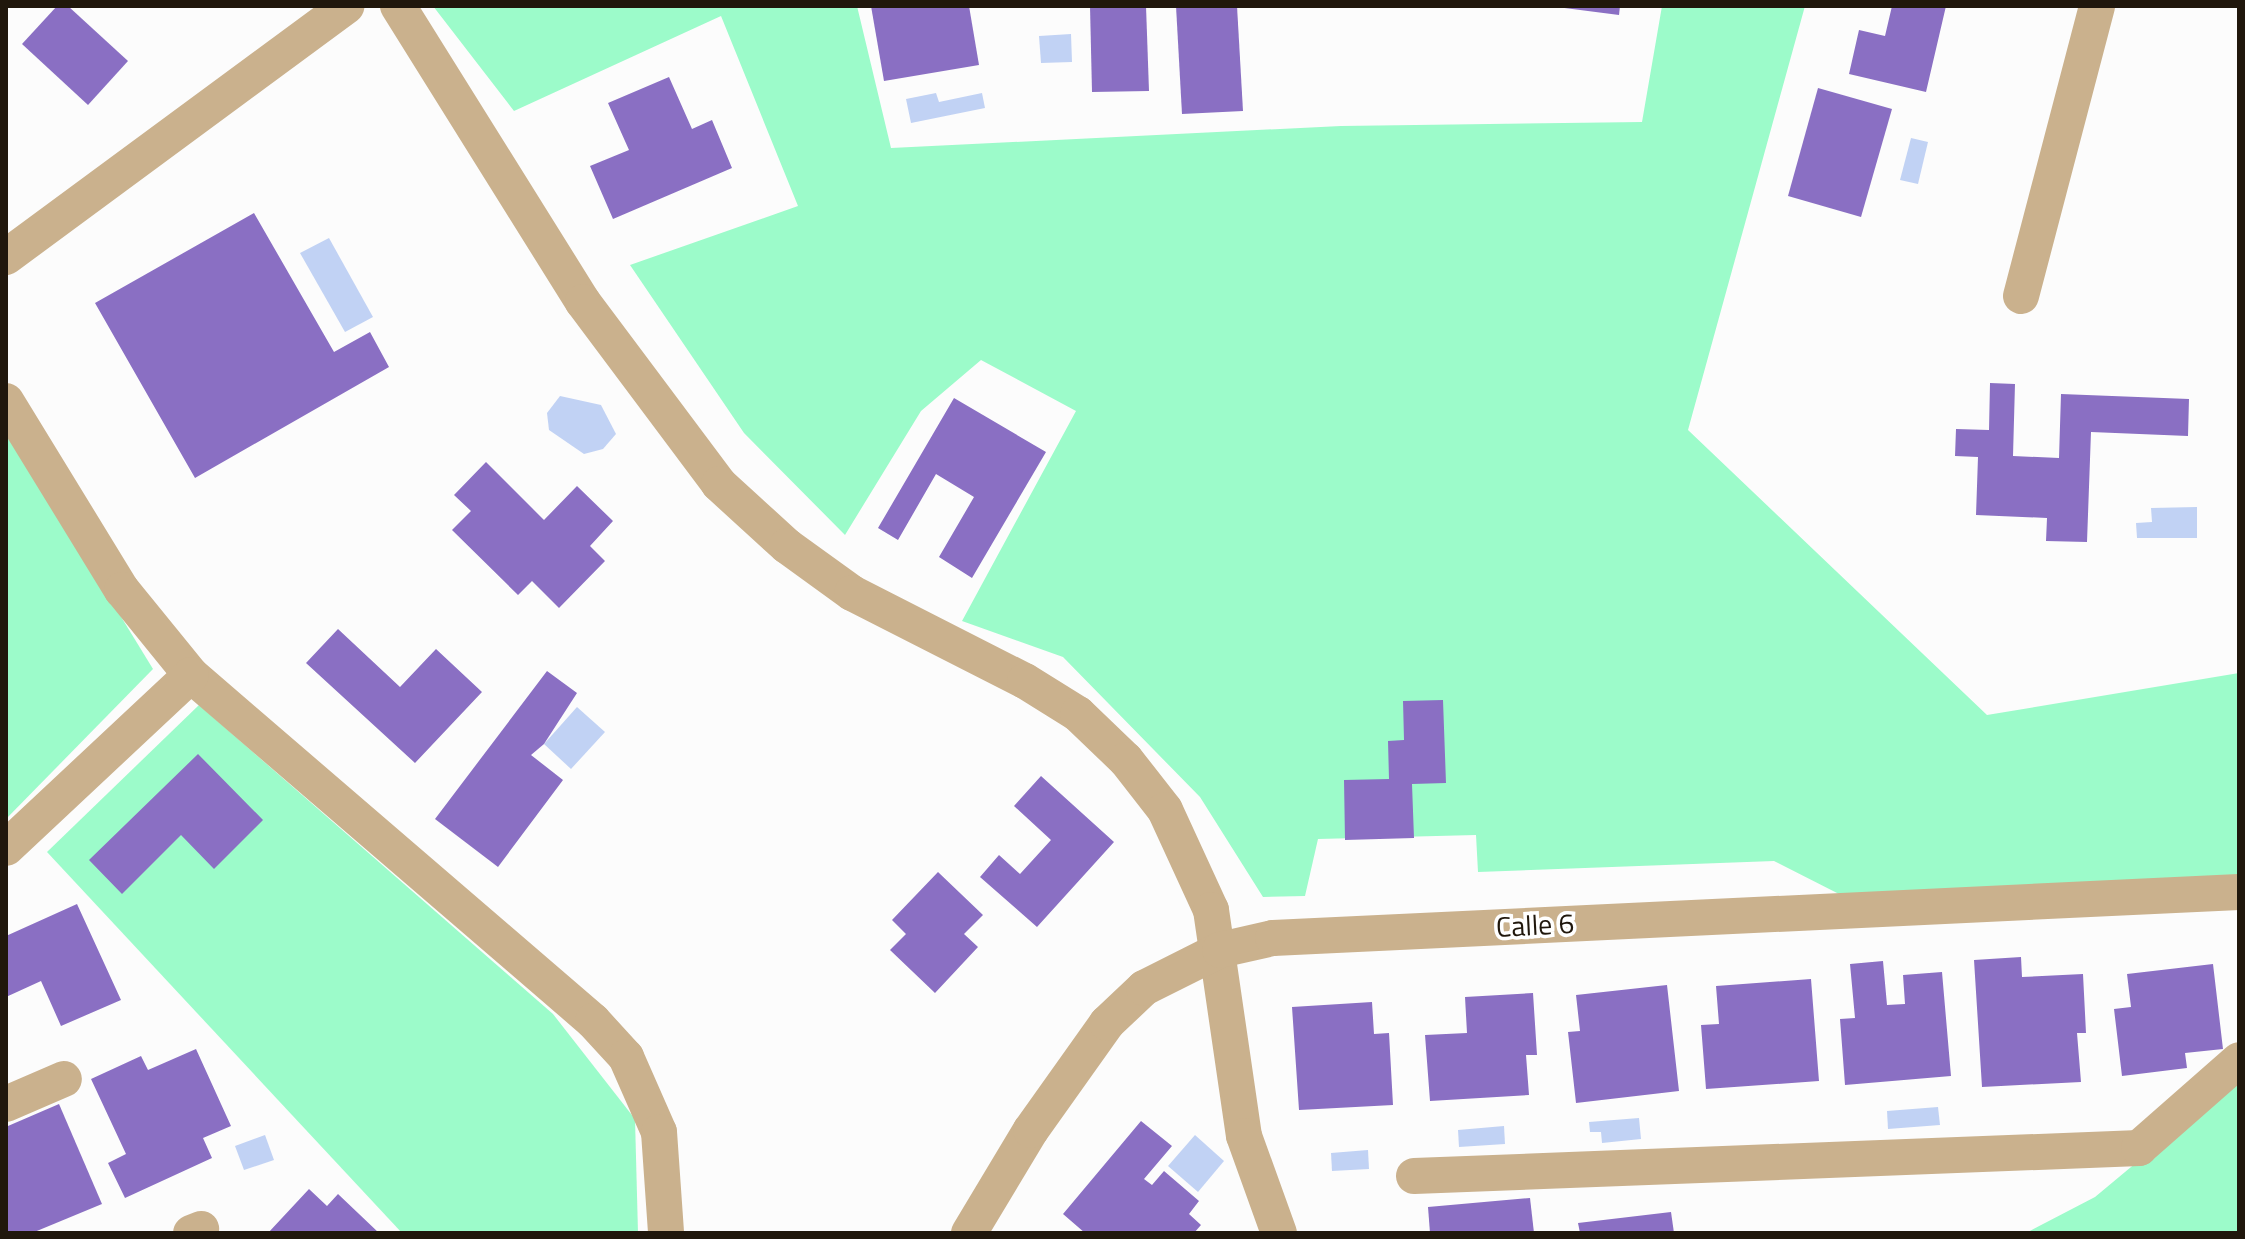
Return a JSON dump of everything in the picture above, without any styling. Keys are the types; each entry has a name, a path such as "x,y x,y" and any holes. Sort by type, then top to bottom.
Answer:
{"street":[{"path":"6,257 346,6"},
{"path":"398,6 583,302 719,484 787,546 852,593 1025,681 1078,714 1126,760 1165,810 1211,910 1220,950 1244,1136 1279,1233"},
{"path":"2021,296 2097,6"},
{"path":"6,401 122,590 191,675 593,1021 626,1057 659,1132 666,1233"},
{"path":"6,848 191,675"},
{"name":"Calle 6","path":"969,1233 1031,1130 1107,1023 1144,988 1220,950 1273,938 2239,892"},
{"path":"1414,1176 2139,1148 2239,1060"},
{"path":"6,1104 64,1079"}],"green space":[{"path":"433,6 857,6 891,148 1341,126 1642,122 1662,6 1805,6 1688,430 1987,715 2239,673 2239,876 1841,895 1774,861 1478,872 1476,835 1318,839 1305,896 1263,897 1200,797 1063,657 962,621 1076,411 981,360 921,411 845,535 744,433 630,265 798,206 721,16 514,111"},
{"path":"6,429 153,669 6,819"},
{"path":"199,705 553,1014 635,1119 638,1233 402,1233 47,852"},
{"path":"2239,1077 2239,1233 2026,1233 2095,1197"}],"water":[{"path":"1071,34 1072,62 1041,63 1039,36"},
{"path":"936,93 939,102 982,93 985,108 911,123 906,99"},
{"path":"1911,138 1928,142 1918,184 1900,180"},
{"path":"329,238 373,317 345,332 300,253"},
{"path":"560,396 601,405 616,434 603,449 584,454 549,430 547,413"},
{"path":"2197,507 2197,538 2137,538 2136,523 2152,522 2151,508"},
{"path":"577,707 605,732 571,769 544,744"},
{"path":"1938,1107 1940,1125 1888,1129 1887,1111"},
{"path":"1639,1118 1641,1139 1602,1143 1601,1132 1590,1132 1589,1122"},
{"path":"1504,1126 1505,1144 1459,1147 1458,1130"},
{"path":"265,1135 274,1160 244,1170 235,1146"},
{"path":"1195,1135 1224,1161 1198,1192 1168,1166"},
{"path":"1368,1150 1369,1169 1332,1171 1331,1153"}],"building":[{"path":"57,6 68,6 128,61 88,105 22,44"},
{"path":"871,6 969,6 979,65 884,81"},
{"path":"1090,6 1146,6 1149,91 1092,92"},
{"path":"1176,6 1237,6 1243,111 1182,114"},
{"path":"1549,6 1620,6 1619,15"},
{"path":"1892,6 1946,6 1926,92 1849,74 1859,30 1885,36"},
{"path":"669,77 692,129 712,120 732,168 613,219 590,166 629,150 608,103"},
{"path":"1818,88 1892,109 1861,217 1788,196"},
{"path":"254,213 334,352 370,332 389,367 195,478 95,303"},
{"path":"1990,383 2015,384 2013,456 2059,458 2061,394 2189,399 2188,436 2091,432 2087,542 2046,541 2047,518 1976,515 1978,457 1955,456 1956,429 1989,430"},
{"path":"954,398 1046,452 972,578 939,557 974,497 936,474 898,540 878,528"},
{"path":"486,462 544,520 577,486 613,521 590,546 605,561 559,608 532,581 518,595 452,530 471,511 454,495"},
{"path":"338,629 400,687 436,649 482,692 415,763 306,663"},
{"path":"547,671 577,693 544,744 531,755 563,780 498,867 435,819"},
{"path":"1443,700 1446,783 1412,784 1414,838 1345,840 1344,780 1389,779 1388,741 1404,740 1403,701"},
{"path":"198,754 263,820 214,869 181,835 122,894 89,860"},
{"path":"1041,776 1114,842 1037,927 980,877 999,855 1020,874 1051,840 1014,806"},
{"path":"938,872 983,915 964,934 978,947 935,993 890,950 906,934 892,920"},
{"path":"77,904 121,1000 61,1026 41,981 6,997 6,936"},
{"path":"2021,957 2022,977 2083,974 2086,1033 2077,1033 2081,1082 1982,1087 1974,960"},
{"path":"1883,961 1887,1005 1905,1004 1903,975 1942,972 1951,1076 1845,1085 1840,1019 1855,1018 1850,964"},
{"path":"2213,964 2223,1049 2185,1053 2187,1068 2122,1076 2114,1009 2131,1007 2127,974"},
{"path":"1811,979 1819,1081 1706,1089 1701,1025 1719,1024 1716,986"},
{"path":"1667,985 1679,1091 1576,1103 1568,1032 1580,1031 1576,995"},
{"path":"1533,993 1537,1055 1526,1055 1529,1095 1430,1101 1425,1035 1467,1033 1465,997"},
{"path":"1372,1002 1374,1034 1389,1033 1393,1105 1299,1110 1292,1007"},
{"path":"196,1049 231,1126 203,1138 212,1158 125,1198 108,1163 126,1154 91,1079 141,1056 148,1070"},
{"path":"59,1104 102,1204 32,1233 6,1233 8,1126"},
{"path":"1141,1121 1172,1146 1144,1179 1152,1185 1164,1171 1199,1201 1189,1214 1201,1225 1194,1233 1085,1233 1063,1214"},
{"path":"309,1189 327,1206 338,1194 379,1233 268,1233"},
{"path":"1530,1198 1534,1233 1430,1233 1428,1207"},
{"path":"1671,1212 1674,1233 1580,1233 1578,1223"}]}
